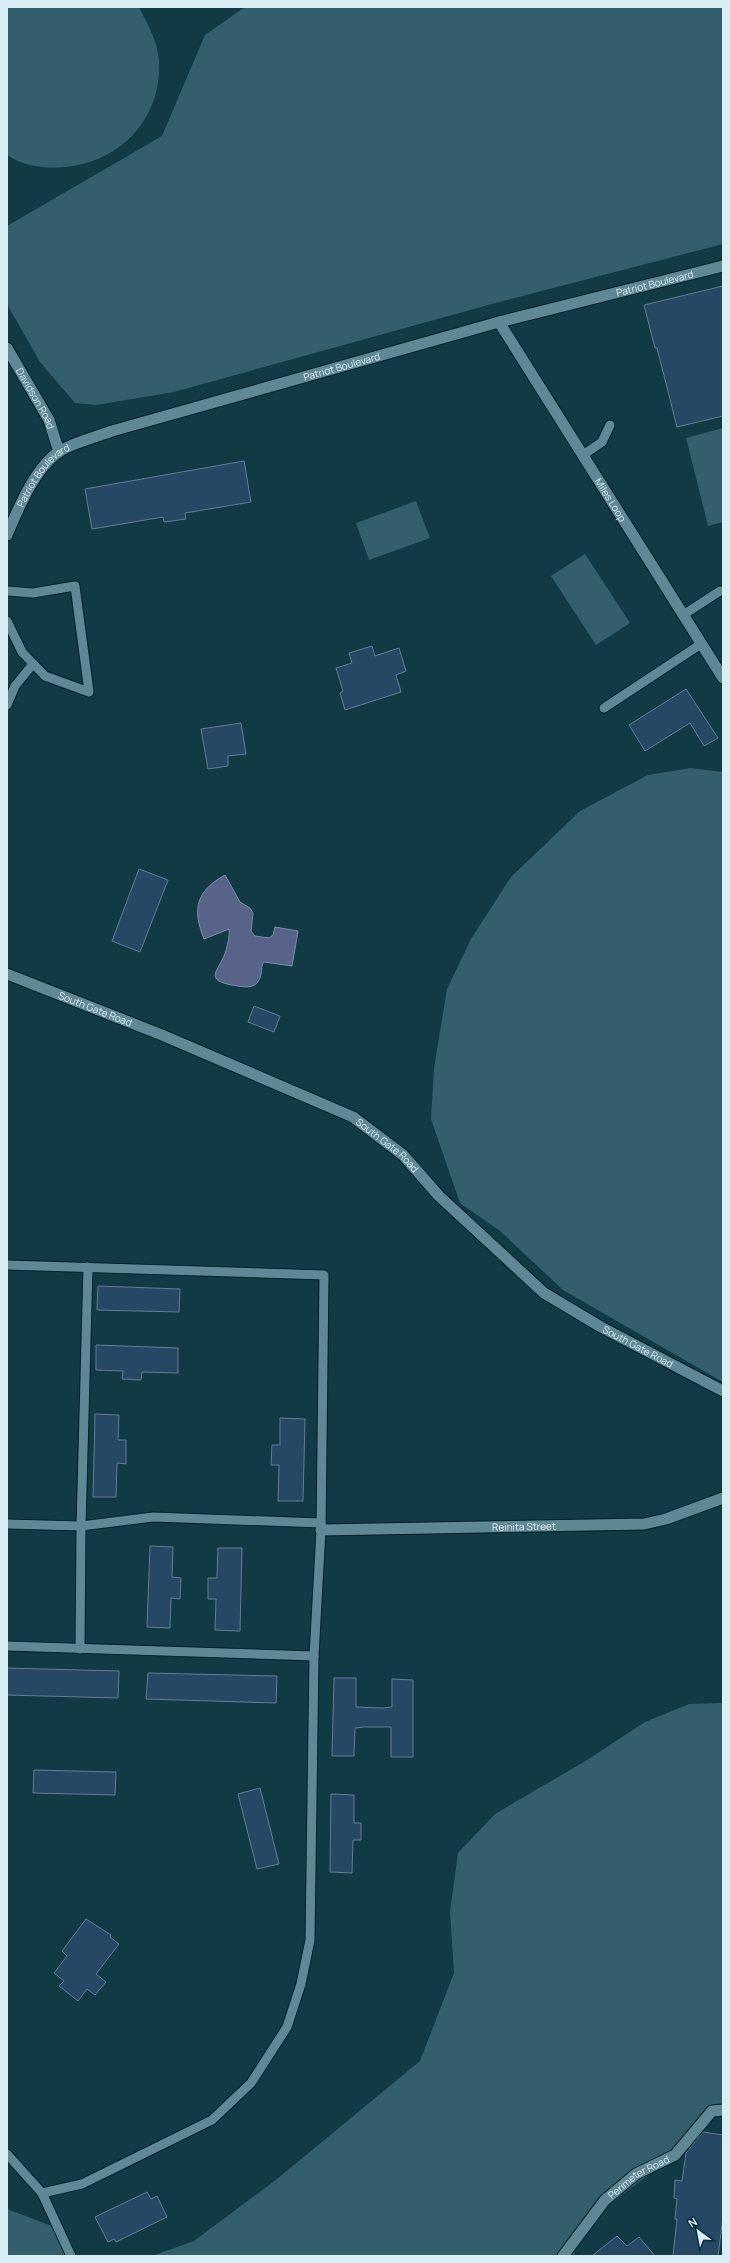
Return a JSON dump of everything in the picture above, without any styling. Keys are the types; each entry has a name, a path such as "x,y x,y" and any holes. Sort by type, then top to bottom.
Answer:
{"street":[{"name":"Patriot Boulevard","path":"7,535 22,500 38,474 59,452 112,432 499,322 723,266"},
{"name":"Miles Loop","path":"499,322 723,678"},
{"name":"Davidson Road","path":"7,348 49,420 59,452"},
{"name":"South Gate Road","path":"7,974 162,1035 354,1117 402,1155 439,1196 544,1293 601,1327 723,1391"},
{"name":"Reinita Street","path":"321,1526 644,1524 666,1519 723,1498"},
{"name":"Perimeter Road","path":"563,2256 605,2200 636,2174 674,2155 712,2111 723,2110"}],"lane":[{"path":"583,455 602,442 610,425"},
{"path":"7,591 33,593 75,586 89,692 45,676 22,652 7,621"},
{"path":"683,615 720,591"},
{"path":"604,708 701,644"},
{"path":"7,705 15,686 33,664"},
{"path":"7,1265 324,1275 321,1526 314,1656 310,1940 301,1984 287,2027 252,2083 212,2120 82,2184 42,2193"},
{"path":"80,1649 81,1526 88,1267"},
{"path":"7,1524 81,1526 153,1517 321,1526"},
{"path":"7,1646 314,1656"},
{"path":"7,2154 42,2193 71,2256"}],"shaded area":[{"path":"7,7 139,7 152,33 157,47 159,61 158,82 153,101 145,118 134,134 120,146 104,156 85,163 65,167 50,168 35,166 20,162 7,155"},
{"path":"245,7 723,7 723,244 499,302 174,392 96,405 75,403 40,362 7,304 7,226 162,136 205,35"},
{"path":"723,428 723,522 708,526 686,438"},
{"path":"416,501 430,538 369,560 356,523"},
{"path":"585,554 630,623 596,645 551,576"},
{"path":"691,768 723,772 723,1382 563,1290 500,1231 460,1203 431,1119 434,1068 447,989 471,939 511,877 580,811 648,775"},
{"path":"225,875 240,902 250,908 253,913 251,931 255,936 269,938 273,935 275,927 298,931 292,966 264,962 257,983 250,987 241,987 224,983 218,981 216,978 216,971 226,950 229,938 229,929 204,939 200,928 198,910 202,894 215,881"},
{"path":"723,1703 723,2103 707,2112 671,2158 606,2207 575,2249 574,2256 152,2256 194,2241 277,2179 420,2061 454,1973 450,1912 458,1853 495,1814 587,1760 645,1722 689,1704"},
{"path":"7,2209 52,2226 78,2256 7,2256"}],"building":[{"path":"723,286 723,416 677,427 657,348 655,348 644,305"},
{"path":"244,461 251,502 185,513 186,519 164,522 163,517 92,529 85,489"},
{"path":"372,646 375,656 399,648 406,671 396,675 401,692 345,710 340,693 343,691 336,668 352,663 349,653"},
{"path":"686,689 718,738 704,746 690,723 645,751 629,725"},
{"path":"241,723 246,754 228,756 228,766 208,769 201,729"},
{"path":"139,869 168,880 140,952 112,941"},
{"path":"254,1006 280,1016 274,1032 248,1022"},
{"path":"98,1286 180,1289 179,1312 97,1310"},
{"path":"96,1345 178,1348 178,1373 142,1372 141,1380 122,1379 123,1371 96,1370"},
{"path":"95,1414 119,1415 118,1440 126,1440 126,1464 117,1463 116,1497 93,1497"},
{"path":"280,1418 305,1419 303,1501 278,1501 279,1465 271,1465 272,1445 280,1445"},
{"path":"150,1546 173,1547 172,1577 181,1578 180,1599 171,1598 170,1628 147,1627"},
{"path":"218,1548 242,1548 240,1631 215,1630 216,1599 208,1599 208,1578 217,1578"},
{"path":"7,1668 119,1671 118,1698 7,1695"},
{"path":"148,1673 277,1676 276,1703 146,1699"},
{"path":"334,1678 356,1678 356,1707 382,1708 392,1707 392,1679 413,1680 413,1757 391,1757 391,1727 355,1728 354,1756 332,1756"},
{"path":"34,1770 116,1772 115,1795 33,1793"},
{"path":"260,1788 279,1864 257,1869 238,1794"},
{"path":"331,1794 354,1795 354,1823 361,1823 361,1840 353,1840 352,1873 330,1872"},
{"path":"86,1919 111,1935 110,1937 119,1944 96,1974 106,1982 95,1995 87,1989 78,2001 59,1986 64,1981 54,1973 67,1956 62,1951"},
{"path":"703,2132 723,2135 723,2217 718,2256 673,2256 677,2219 675,2219 677,2199 674,2198 675,2180 682,2181 686,2153"},
{"path":"147,2192 151,2199 157,2196 167,2217 116,2242 114,2239 108,2242 95,2217"},
{"path":"617,2236 627,2246 639,2237 655,2256 592,2256"}]}
